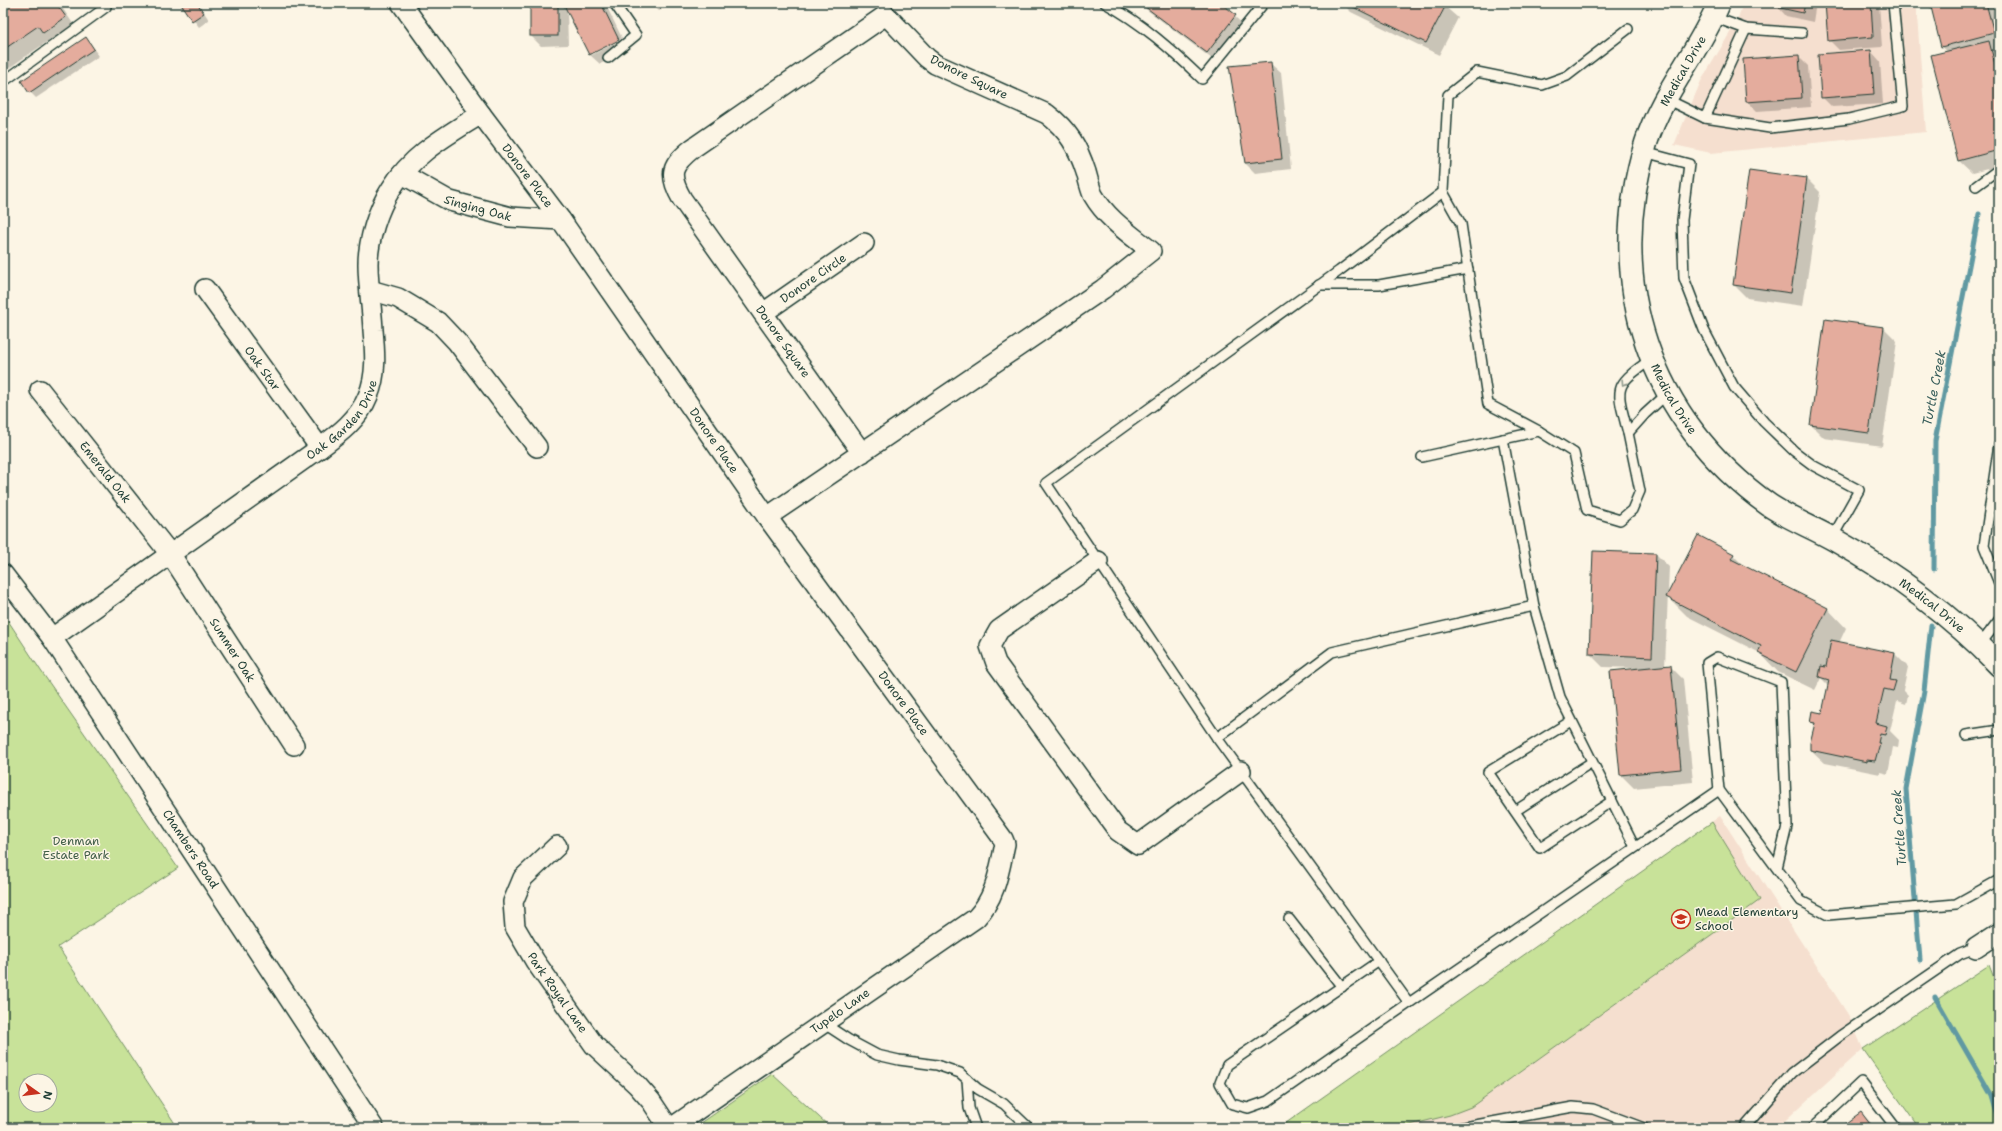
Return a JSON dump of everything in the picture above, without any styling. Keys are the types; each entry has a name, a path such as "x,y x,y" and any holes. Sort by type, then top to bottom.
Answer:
{"street":[{"name":"Donore Place","path":"407,5 481,114 561,220 767,517 1003,839 1004,844 996,884"},
{"name":"Medical Drive","path":"1716,10 1699,45 1666,98 1647,142 1632,208 1629,238 1631,273 1637,308 1645,339 1668,393 1696,435 1736,477 1770,506 1832,538 1893,574 1946,615 1999,665"},
{"name":"Donore Square","path":"767,517 862,453 1103,289 1151,251 1111,218 1099,205 1092,193 1075,143 1067,132 1047,114 935,64 927,58 886,14 678,160 674,169 676,188 762,313 862,453"},
{"name":"Oak Garden Drive","path":"52,638 320,448 350,424 368,396 372,383 375,351 368,263 377,219 390,189 423,152 481,114"},
{"name":"Singing Oak","path":"402,174 450,201 510,217 561,220"},
{"name":"Donore Circle","path":"762,313 864,243"},
{"name":"Oak Star","path":"205,289 320,448"},
{"path":"370,290 398,298 438,322 457,342 537,447"},
{"name":"Emerald Oak","path":"40,390 171,555"},
{"name":"Summer Oak","path":"171,555 294,745"},
{"path":"1098,561 999,630 990,646 996,663 1118,831 1138,845 1241,771"},
{"name":"Chambers Road","path":"3,574 52,638 374,1128"},
{"name":"Park Royal Lane","path":"557,846 523,878 513,902 515,927 535,961 594,1045 637,1084 670,1128"},
{"name":"Tupelo Lane","path":"670,1128 976,918 986,908 996,884"},
{"path":"1976,948 1999,933"}],"lane":[{"path":"3,82 106,7 103,3"},
{"path":"608,58 636,35 614,3"},
{"path":"1105,3 1119,10 1166,45 1202,79 1264,3"},
{"path":"1666,98 1705,118 1770,128 1848,119 1903,106 1893,3"},
{"path":"1716,10 1746,29 1802,33"},
{"path":"1628,29 1567,76 1542,85 1477,72 1448,95 1443,192 1461,224 1488,404 1539,431 1574,453 1588,510 1620,520 1632,510 1640,492 1619,396 1620,388 1630,374 1653,358"},
{"path":"1705,118 1746,29"},
{"path":"1644,152 1689,164 1682,220 1684,278 1704,330 1734,387 1764,422 1794,451 1814,466 1859,490 1832,538"},
{"path":"1976,186 1999,168"},
{"path":"1409,1002 1217,738 1046,483 1319,285 1443,192"},
{"path":"1319,285 1379,285 1468,269"},
{"path":"1628,433 1668,393"},
{"path":"1422,457 1539,431"},
{"path":"1502,439 1534,606 1560,697 1635,847"},
{"path":"1999,444 1984,546 1999,584"},
{"path":"1217,738 1332,652 1534,606"},
{"path":"1979,646 1999,620"},
{"path":"1777,868 1787,826 1781,682 1717,657 1707,663 1719,790 1801,901 1828,915 1956,904 1999,880"},
{"path":"1572,720 1488,772 1540,848 1612,801"},
{"path":"1966,736 1999,730"},
{"path":"1515,811 1592,762"},
{"path":"1379,961 1226,1065 1220,1083 1232,1104 1248,1108 1268,1101 1409,1002 1719,790"},
{"path":"1290,919 1342,987"},
{"path":"1744,1128 1792,1073 1832,1042 1960,954 1976,948"},
{"path":"823,1023 849,1040 877,1054 899,1060 947,1067 960,1073 978,1089 1004,1104 1029,1128"},
{"path":"967,1079 969,1108 976,1128"},
{"path":"1812,1128 1861,1082 1896,1128"},
{"path":"1460,1128 1573,1107 1593,1109 1644,1128"}],"shaded area":[{"path":"1743,3 1916,3 1926,132 1711,153 1674,145 1701,81 1737,21"},
{"name":"Mead Elementary School","path":"1720,816 1849,1016 1863,1049 1777,1128 1279,1128"}],"green space":[{"name":"Denman Estate Park","path":"3,613 41,671 178,868 58,947 178,1128 3,1128"},
{"path":"1712,822 1760,900 1471,1107 1450,1115 1398,1128 1279,1128"},
{"path":"1989,965 1999,991 1999,1128 1919,1128 1863,1049"},
{"path":"772,1074 831,1128 694,1128"}],"building":[{"path":"3,3 56,3 66,17 43,33 38,26 3,50"},
{"path":"180,3 197,3 204,13 192,21"},
{"path":"530,3 558,3 558,36 530,36"},
{"path":"563,3 601,3 619,40 589,55"},
{"path":"1140,3 1221,3 1236,15 1207,53"},
{"path":"1345,3 1443,3 1446,5 1426,43"},
{"path":"1776,3 1805,3 1803,13 1776,7"},
{"path":"1825,3 1871,3 1873,37 1828,41"},
{"path":"1930,3 1986,3 1994,33 1941,47"},
{"path":"86,37 94,49 29,93 21,81"},
{"path":"1989,41 1999,80 1999,150 1958,161 1931,55"},
{"path":"1871,50 1874,94 1821,98 1818,54"},
{"path":"1799,55 1802,98 1746,102 1743,59"},
{"path":"1271,62 1282,159 1245,163 1229,66"},
{"path":"1749,170 1807,178 1791,293 1733,285"},
{"path":"1825,319 1884,327 1869,433 1810,425"},
{"path":"1698,535 1734,554 1731,559 1828,608 1796,672 1758,653 1761,646 1666,597"},
{"path":"1593,551 1656,553 1652,657 1589,654"},
{"path":"1831,640 1895,653 1890,680 1896,681 1893,691 1884,689 1876,723 1887,726 1885,735 1880,734 1878,743 1880,743 1875,761 1867,760 1867,762 1810,750 1810,743 1815,723 1810,722 1812,711 1822,713 1829,680 1819,677 1821,666 1826,667"},
{"path":"1671,665 1681,769 1620,775 1610,671"},
{"path":"1861,1112 1873,1128 1839,1128"}],"waterway":[{"name":"Turtle Creek","path":"1934,569 1935,441 1979,214"},
{"name":"Turtle Creek","path":"1920,960 1906,789 1924,691 1931,625"},
{"name":"Turtle Creek","path":"1935,997 1992,1096 1999,1120"}],"place":[{"name":"Mead Elementary School","path":"1681,919"}]}
